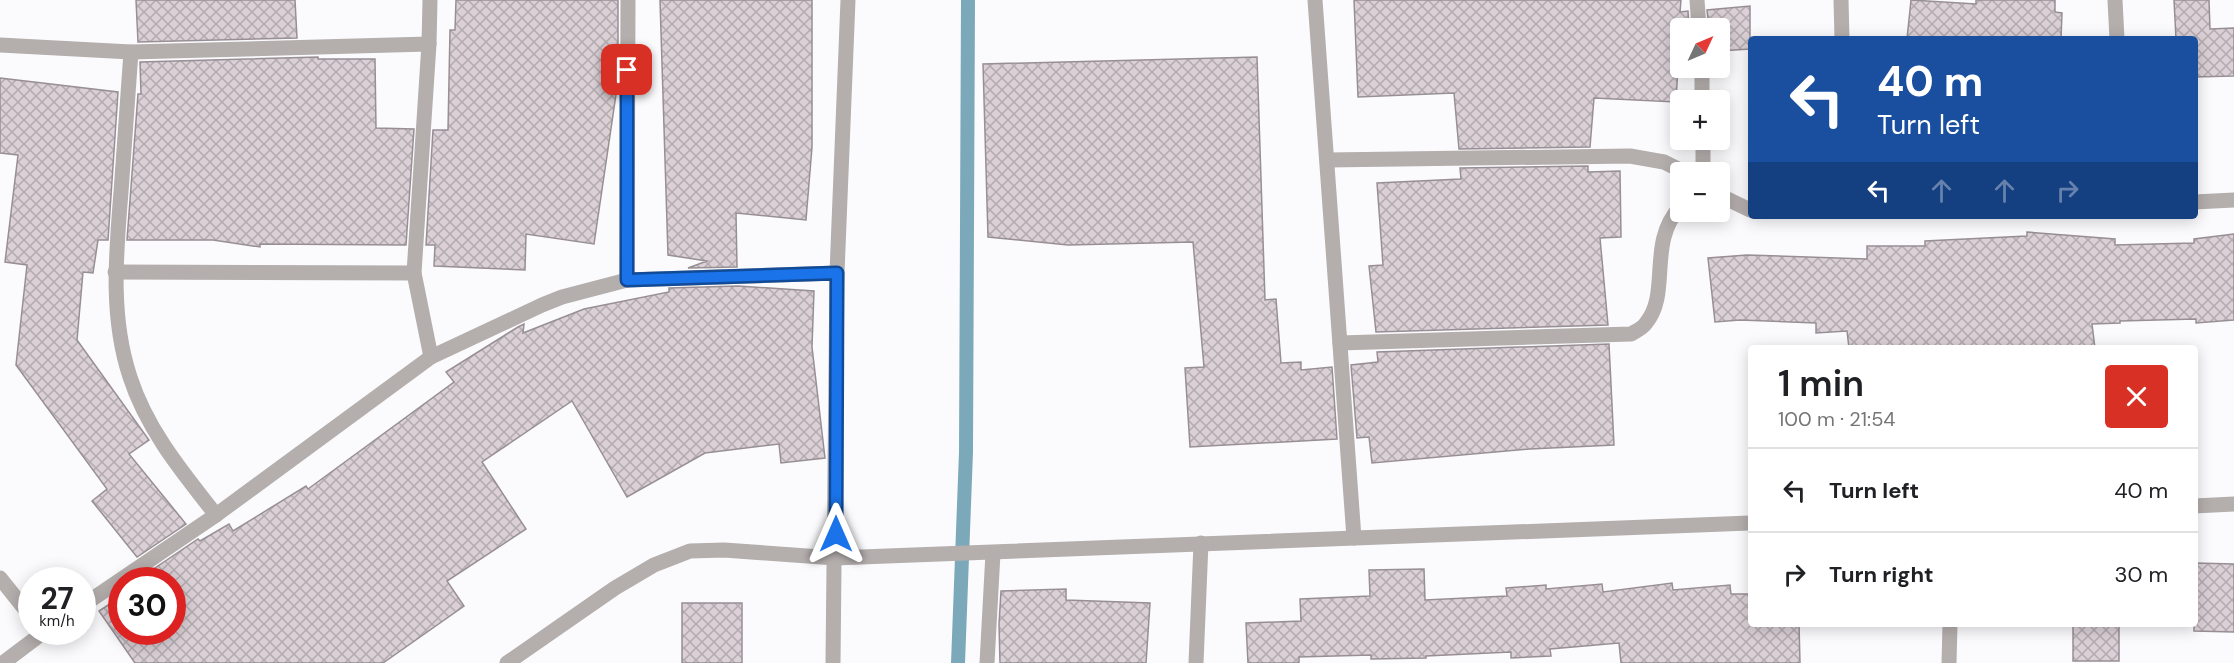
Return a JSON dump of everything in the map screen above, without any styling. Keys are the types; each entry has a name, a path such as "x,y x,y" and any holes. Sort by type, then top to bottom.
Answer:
{"street":[{"path":"430,0 414,273 432,357"},
{"path":"627,280 628,0"},
{"path":"833,663 837,273 848,0"},
{"path":"1315,0 1354,538"},
{"path":"1697,0 1698,18"},
{"path":"1841,0 1842,36"},
{"path":"2115,0 2117,36"},
{"path":"0,45 131,52 429,44"},
{"path":"131,52 115,272 121,341 130,379 170,456 216,515"},
{"path":"1327,160 1630,156 1670,165"},
{"path":"1730,200 1748,209"},
{"path":"2198,202 2234,200"},
{"path":"1340,343 1631,334 1645,326 1651,316 1656,299 1662,244 1670,220"},
{"path":"115,272 414,273"},
{"path":"96,596 216,515 432,357 562,297 627,280 837,273"},
{"path":"2198,506 2234,504"},
{"path":"507,663 615,588 654,565 690,551 724,550 835,558 1748,523"},
{"path":"1196,663 1201,543"},
{"path":"987,663 993,553"},
{"path":"0,578 18,600"},
{"path":"1949,663 1950,627"},
{"path":"3,663 26,645"}],"building":[{"path":"136,0 295,0 297,38 138,42"},
{"path":"456,0 618,0 618,81 594,244 526,234 525,270 434,266 435,245 426,245 433,130 448,130 450,30 455,30"},
{"path":"660,0 812,0 812,147 806,220 736,213 737,267 688,268 707,261 668,255"},
{"path":"1354,0 1681,0 1680,12 1688,11 1688,18 1670,18 1670,78 1677,78 1677,90 1670,90 1670,102 1594,98 1590,147 1459,149 1454,93 1358,97"},
{"path":"1911,0 1976,4 1976,0 2055,0 2055,12 2062,13 2061,36 1907,36"},
{"path":"2174,0 2209,0 2210,29 2234,28 2234,76 2198,77 2198,36 2176,36"},
{"path":"1750,6 1748,49 1730,50 1730,18 1708,18 1707,10"},
{"path":"318,57 318,59 375,59 376,128 414,129 406,245 260,244 260,247 213,240 127,240 138,94 141,94 140,62"},
{"path":"1257,57 1265,300 1276,299 1281,363 1301,362 1301,370 1332,367 1337,439 1190,447 1185,368 1204,367 1193,242 1068,245 988,237 983,64"},
{"path":"0,78 118,92 108,240 98,240 93,273 83,272 77,340 149,440 129,454 186,524 137,557 92,501 107,489 16,365 27,265 5,262 18,155 0,153"},
{"path":"1588,166 1588,172 1620,171 1621,237 1600,238 1608,325 1376,332 1369,266 1383,265 1377,183 1461,179 1460,168"},
{"path":"2027,232 2115,239 2115,245 2194,243 2194,239 2234,234 2234,320 2196,323 2196,319 2120,321 2120,323 2092,324 2095,345 1849,345 1847,331 1816,333 1816,323 1740,320 1715,322 1708,258 1747,255 1867,259 1867,246 1925,246 1925,241 2027,236"},
{"path":"738,286 814,291 812,347 825,458 781,463 779,444 705,453 627,497 572,401 482,462 526,529 447,581 464,606 383,663 135,663 123,645 186,645 186,567 156,567 198,539 200,541 229,524 233,531 306,486 308,489 454,382 446,372 524,324 523,333 584,309 669,292 669,288"},
{"path":"1609,344 1614,445 1530,449 1372,463 1369,437 1357,438 1351,365 1378,362 1377,352"},
{"path":"2198,563 2234,564 2234,632 2194,631 2194,627 2198,627"},
{"path":"1424,569 1425,600 1507,596 1506,588 1546,585 1546,589 1602,584 1603,592 1672,583 1673,590 1730,585 1731,594 1748,594 1748,627 1799,627 1800,663 1621,663 1619,643 1550,649 1551,656 1511,658 1511,652 1371,659 1371,655 1299,657 1299,663 1248,663 1246,623 1301,621 1300,599 1370,596 1369,570"},
{"path":"1066,589 1066,600 1150,603 1146,663 1000,663 1001,591"},
{"path":"682,603 742,603 742,663 682,663"},
{"path":"108,605 108,624 99,611"},
{"path":"2073,627 2119,627 2119,661 2073,661"}],"waterway":[{"path":"958,663 966,452 968,0"}],"route":[{"path":"627,70 627,280 837,273 836,534"}]}
